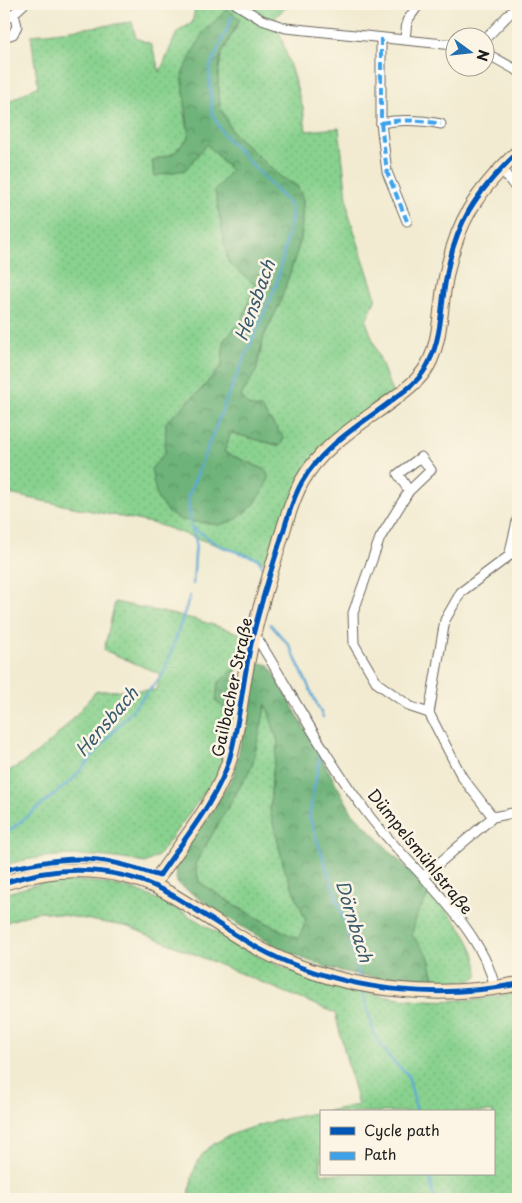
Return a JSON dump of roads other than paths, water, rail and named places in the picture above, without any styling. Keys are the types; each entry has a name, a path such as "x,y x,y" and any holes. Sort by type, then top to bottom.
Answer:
{"street":[{"path":"4,37 10,36 16,30 17,22 8,14 24,4"},
{"path":"236,4 253,16 286,28 444,44"},
{"path":"405,39 407,21 419,4"},
{"path":"494,30 518,5"},
{"path":"381,38 381,122 387,172 407,221"},
{"path":"494,57 518,70"},
{"path":"381,122 415,120 441,124"},
{"name":"Gailbacher Straße","path":"153,885 200,816 224,776 231,757 249,652 266,586 291,506 302,483 313,464 332,445 420,377 436,344 445,282 456,236 466,213 476,198 518,152"},
{"path":"502,168 518,192"},
{"path":"409,491 377,546 353,613 354,644 377,683 412,707 429,713"},
{"path":"493,817 462,777 429,713 445,620 462,592 514,558 518,517"},
{"name":"Dümpelsmühlstraße","path":"254,633 336,767 371,817 424,876 486,959 494,988"},
{"path":"424,876 493,817 518,812"},
{"path":"4,883 56,870 77,869 115,873 153,885 172,895 255,948 312,972 344,982 385,989 447,991 494,988 518,984"}],"waterway":[{"name":"Hensbach","path":"193,584 196,541 191,526 188,497 229,393 276,286 292,217 290,205 224,135 212,114 209,70 232,17"},
{"name":"Dörnbach","path":"192,527 220,546 258,559 263,567"},
{"name":"Hensbach","path":"4,835 72,780 164,673 190,596"},
{"name":"Dörnbach","path":"270,624 289,645 323,717"},
{"name":"Dörnbach","path":"320,755 309,816 346,926 360,979"},
{"name":"Dörnbach","path":"362,989 375,1037 392,1060 408,1075 417,1110"},
{"name":"Dörnbach","path":"429,1176 434,1199"}]}
